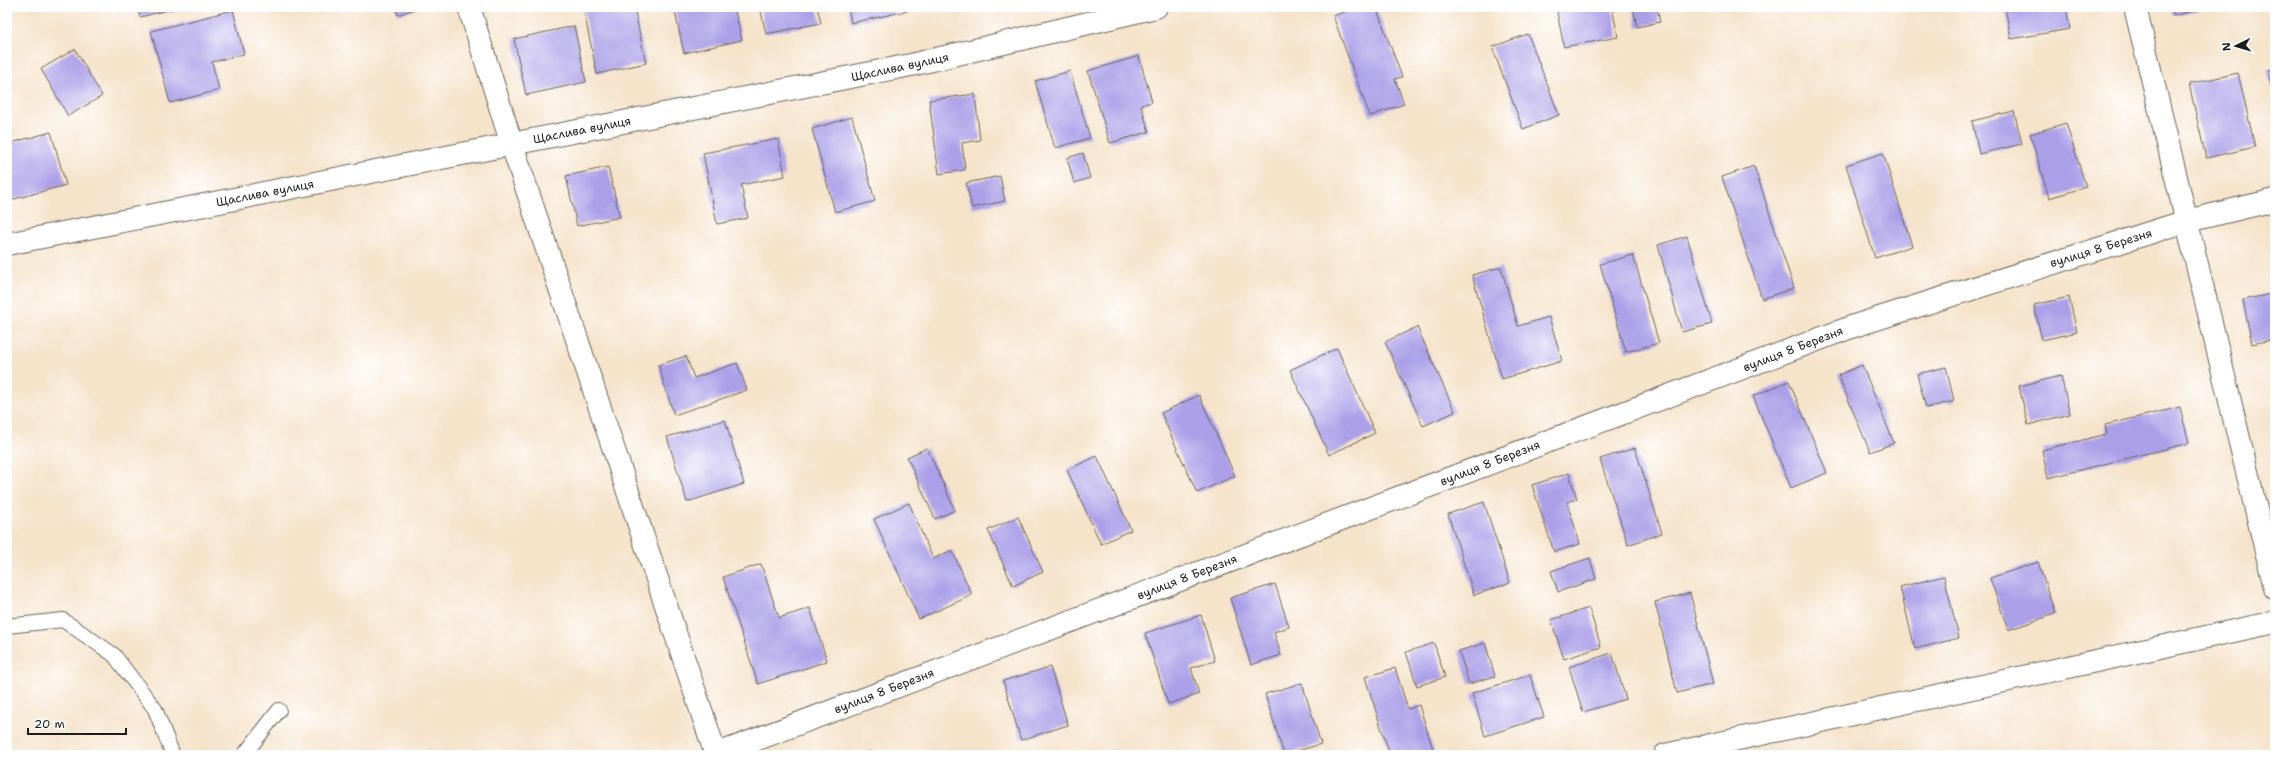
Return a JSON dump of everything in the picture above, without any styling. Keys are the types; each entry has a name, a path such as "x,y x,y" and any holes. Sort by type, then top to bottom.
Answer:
{"street":[{"path":"469,7 512,144 716,755"},
{"name":"Щаслива вулиця","path":"7,244 911,65 1156,7"},
{"path":"2135,7 2275,588"},
{"name":"вулиця 8 Березня","path":"716,755 1854,326 2186,221 2275,200"},
{"path":"1665,755 2275,622"}],"lane":[{"path":"7,626 63,620 114,655 155,708 173,755"},
{"path":"244,755 279,710"}],"building":[{"path":"137,7 177,7 177,8 140,17"},
{"path":"395,7 420,7 398,15"},
{"path":"583,7 634,7 646,63 597,74"},
{"path":"674,7 734,7 742,40 684,53"},
{"path":"760,7 817,7 821,23 766,34"},
{"path":"848,7 906,7 907,11 851,23"},
{"path":"1359,7 1376,7 1402,77 1395,79 1404,104 1370,116 1333,16"},
{"path":"1556,7 1612,7 1618,37 1564,47"},
{"path":"1633,7 1657,7 1660,22 1637,27"},
{"path":"1827,7 1846,7 1846,8 1827,11"},
{"path":"2005,7 2066,7 2070,29 2011,39"},
{"path":"2171,7 2206,7 2206,8 2173,16"},
{"path":"233,10 244,54 212,62 219,90 170,103 151,31"},
{"path":"574,26 586,82 526,95 514,39"},
{"path":"1528,34 1559,115 1523,129 1492,47"},
{"path":"75,49 102,96 68,116 41,69"},
{"path":"1139,56 1152,102 1141,105 1149,132 1110,143 1088,71"},
{"path":"2275,69 2275,98 2274,99 2268,71"},
{"path":"1070,71 1090,138 1055,148 1035,81"},
{"path":"2238,73 2255,147 2206,158 2189,84"},
{"path":"975,94 980,140 962,143 965,170 939,174 929,100"},
{"path":"2014,111 2022,144 1979,154 1972,121"},
{"path":"852,117 875,201 835,212 812,129"},
{"path":"2066,123 2086,187 2049,198 2030,134"},
{"path":"51,132 66,185 7,201 7,144"},
{"path":"778,139 785,176 741,185 748,218 717,224 703,153"},
{"path":"1083,153 1090,178 1074,183 1067,158"},
{"path":"1883,153 1912,246 1875,258 1846,165"},
{"path":"1754,166 1794,288 1762,299 1722,177"},
{"path":"608,167 620,217 577,226 566,176"},
{"path":"1000,176 1005,201 972,208 966,183"},
{"path":"1687,236 1712,324 1682,332 1658,245"},
{"path":"1633,255 1659,343 1626,352 1600,264"},
{"path":"1501,267 1518,326 1549,317 1562,361 1502,379 1472,275"},
{"path":"2275,293 2275,339 2252,344 2243,300"},
{"path":"2069,297 2077,332 2042,340 2034,305"},
{"path":"1417,327 1455,412 1423,426 1385,342"},
{"path":"1337,348 1375,433 1329,455 1290,370"},
{"path":"686,356 694,378 737,363 747,390 674,415 658,365"},
{"path":"1862,365 1894,443 1870,452 1838,375"},
{"path":"1946,367 1954,401 1926,408 1917,374"},
{"path":"2061,376 2070,414 2028,425 2019,386"},
{"path":"1789,381 1827,473 1791,488 1753,396"},
{"path":"1199,395 1235,476 1197,493 1161,413"},
{"path":"2180,407 2189,443 2048,478 2042,450 2107,434 2105,425"},
{"path":"725,420 744,484 687,502 667,437"},
{"path":"927,448 955,510 935,519 907,457"},
{"path":"1635,448 1662,533 1628,545 1600,459"},
{"path":"1097,456 1131,530 1101,544 1067,470"},
{"path":"1569,473 1577,499 1567,502 1580,544 1554,552 1532,485"},
{"path":"1484,502 1510,583 1474,595 1448,514"},
{"path":"909,503 933,559 952,550 972,595 919,619 874,519"},
{"path":"1018,517 1043,572 1013,586 988,530"},
{"path":"1590,558 1596,579 1558,592 1551,571"},
{"path":"2038,562 2055,614 2008,630 1990,578"},
{"path":"761,564 779,618 810,608 827,661 758,684 723,577"},
{"path":"1944,576 1959,638 1915,649 1900,587"},
{"path":"1275,584 1289,627 1274,632 1281,655 1251,665 1230,598"},
{"path":"1690,593 1713,684 1677,693 1655,602"},
{"path":"1589,608 1601,647 1564,659 1551,620"},
{"path":"1201,615 1215,661 1191,668 1199,694 1168,704 1145,633"},
{"path":"1434,643 1445,677 1417,686 1406,652"},
{"path":"1485,643 1495,676 1469,684 1459,651"},
{"path":"1612,653 1626,699 1583,712 1569,667"},
{"path":"1050,667 1068,725 1021,740 1003,681"},
{"path":"1395,668 1408,709 1419,705 1434,752 1425,755 1390,755 1365,677"},
{"path":"1530,675 1544,717 1485,736 1472,693"},
{"path":"1302,683 1321,744 1284,755 1265,694"},
{"path":"870,751 871,755 859,755"}]}
